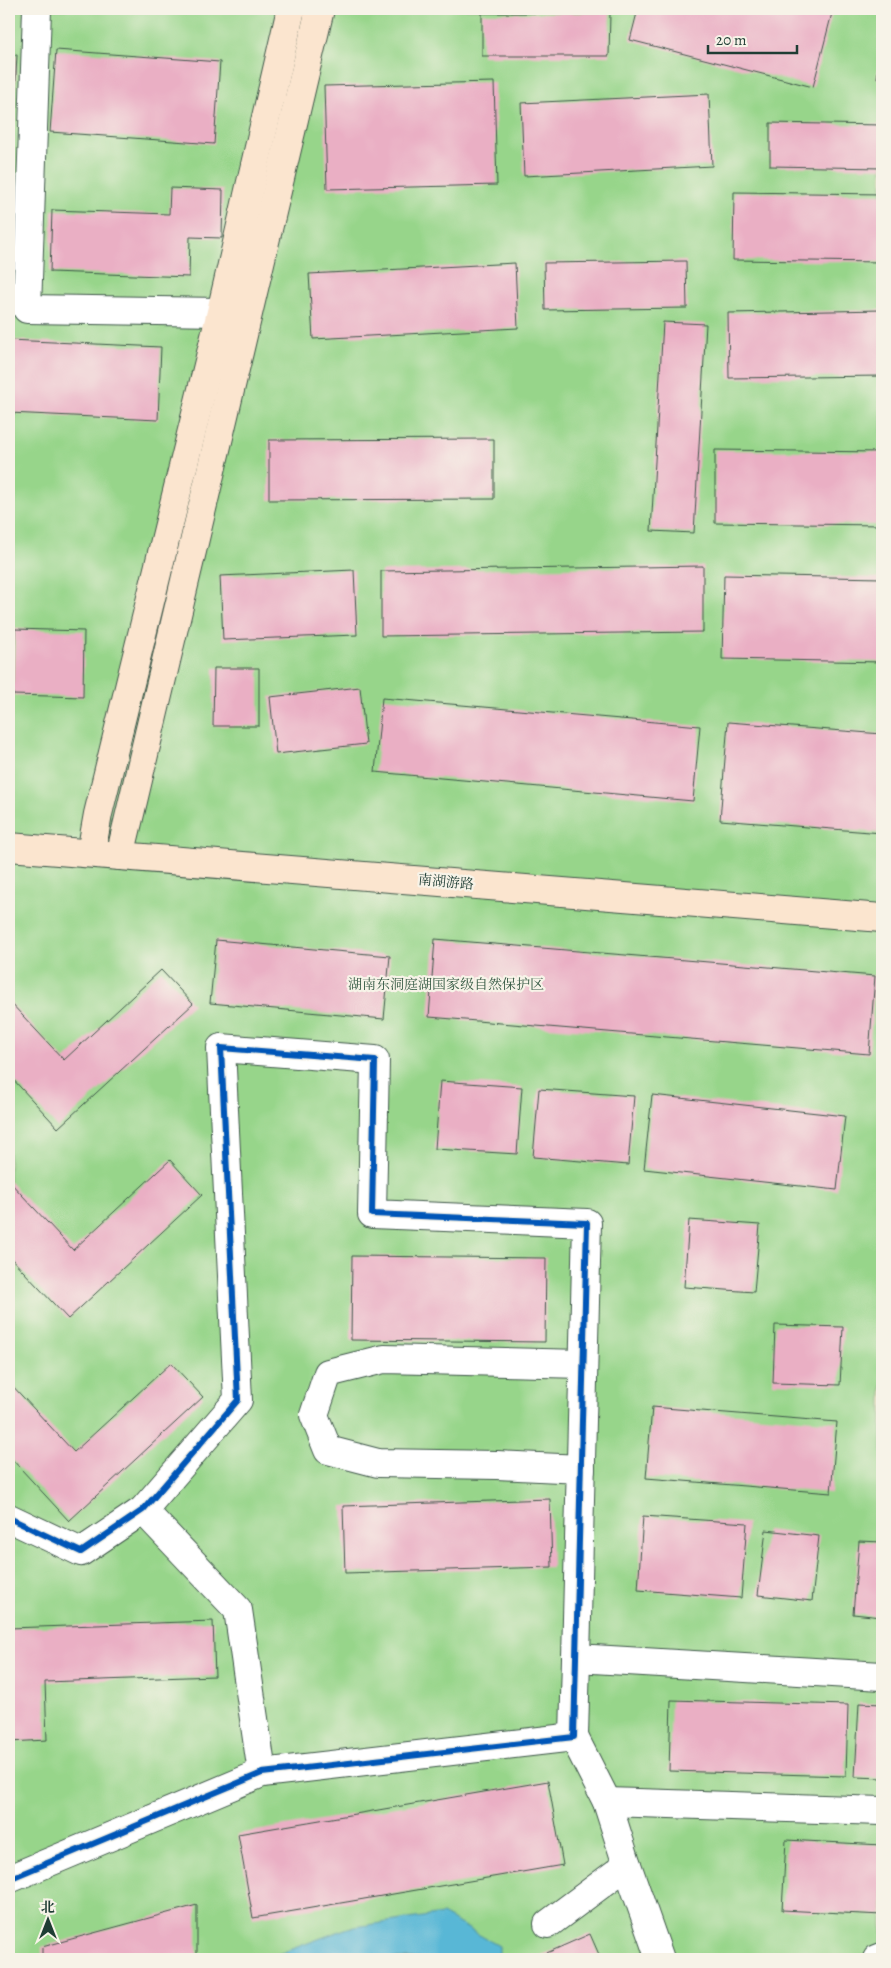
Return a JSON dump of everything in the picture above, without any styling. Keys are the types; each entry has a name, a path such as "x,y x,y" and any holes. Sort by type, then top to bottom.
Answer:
{"main road":[{"path":"91,854 98,814 221,312 291,9"},
{"path":"120,856 320,9"},
{"name":"南湖游路","path":"9,847 882,918"}],"street":[{"path":"37,9 27,309 221,312"},
{"path":"9,1518 81,1552 143,1510 238,1400 221,1048 375,1060 372,1214 587,1223 574,1738 607,1802 660,1959"},
{"path":"580,1469 498,1465 378,1463 328,1450 314,1415 328,1373 384,1359 583,1364"},
{"path":"143,1510 238,1610 262,1773"},
{"path":"576,1658 882,1676"},
{"path":"9,1879 262,1773 574,1738"},
{"path":"607,1802 882,1811"},
{"path":"548,1924 627,1865"},
{"path":"877,1959 882,1957"}],"green space":[{"name":"湖南东洞庭湖国家级自然保护区","path":"9,9 882,9 882,1959 9,1959"}],"water":[{"path":"442,1914 499,1946 499,1959 265,1959 348,1928"}],"building":[{"path":"638,9 833,9 813,87 630,40"},
{"path":"482,13 610,13 609,56 482,56"},
{"path":"56,50 220,62 214,144 50,132"},
{"path":"882,50 882,79 877,78"},
{"path":"9,55 17,55 13,133 9,132"},
{"path":"494,82 497,185 327,189 324,86"},
{"path":"709,94 712,166 524,176 521,103"},
{"path":"770,123 882,125 882,168 770,166"},
{"path":"170,188 223,190 222,238 190,237 189,277 50,272 52,210 169,214"},
{"path":"734,192 882,194 882,262 733,260"},
{"path":"9,200 15,201 14,270 9,270"},
{"path":"686,261 687,308 545,310 544,263"},
{"path":"515,263 518,328 313,339 309,274"},
{"path":"882,310 882,376 729,378 728,313"},
{"path":"663,322 706,324 694,533 651,531"},
{"path":"9,340 161,347 158,420 9,413"},
{"path":"494,439 494,499 269,500 269,440"},
{"path":"715,450 882,452 882,525 715,523"},
{"path":"703,566 703,632 381,636 381,571"},
{"path":"354,570 357,635 223,640 220,576"},
{"path":"724,575 882,578 882,662 722,659"},
{"path":"15,629 84,631 83,697 13,695"},
{"path":"214,668 259,668 259,726 213,726"},
{"path":"360,687 366,744 276,754 270,697"},
{"path":"382,698 700,726 693,801 375,772"},
{"path":"728,722 882,734 882,833 720,820"},
{"path":"435,939 875,976 869,1054 429,1017"},
{"path":"216,940 390,956 384,1019 210,1003"},
{"path":"161,970 193,1004 58,1128 9,1075 9,1001 64,1060"},
{"path":"440,1081 522,1087 517,1154 435,1149"},
{"path":"539,1089 634,1096 628,1165 533,1157"},
{"path":"652,1095 845,1116 837,1190 644,1169"},
{"path":"170,1160 202,1195 68,1319 9,1256 9,1181 73,1250"},
{"path":"689,1220 760,1225 754,1292 684,1287"},
{"path":"352,1256 546,1258 545,1342 351,1340"},
{"path":"775,1325 843,1327 840,1385 773,1383"},
{"path":"171,1363 203,1397 69,1521 9,1456 9,1382 74,1452"},
{"path":"652,1407 837,1422 831,1493 646,1478"},
{"path":"550,1499 552,1567 345,1573 343,1506"},
{"path":"643,1516 747,1523 741,1598 638,1590"},
{"path":"766,1530 819,1536 812,1601 758,1595"},
{"path":"859,1541 882,1542 882,1617 853,1614"},
{"path":"213,1621 215,1676 45,1682 47,1740 9,1742 9,1628"},
{"path":"671,1700 848,1705 846,1776 669,1771"},
{"path":"859,1703 882,1704 882,1778 855,1777"},
{"path":"548,1781 563,1865 253,1918 238,1834"},
{"path":"786,1840 882,1845 882,1915 782,1910"},
{"path":"197,1905 197,1959 42,1959 42,1947"},
{"path":"590,1934 601,1959 533,1959"}],"cycle path":[{"path":"9,1518 81,1552 143,1510 238,1400 221,1048 375,1060 372,1214 587,1223 574,1737 262,1773 9,1879"}]}
